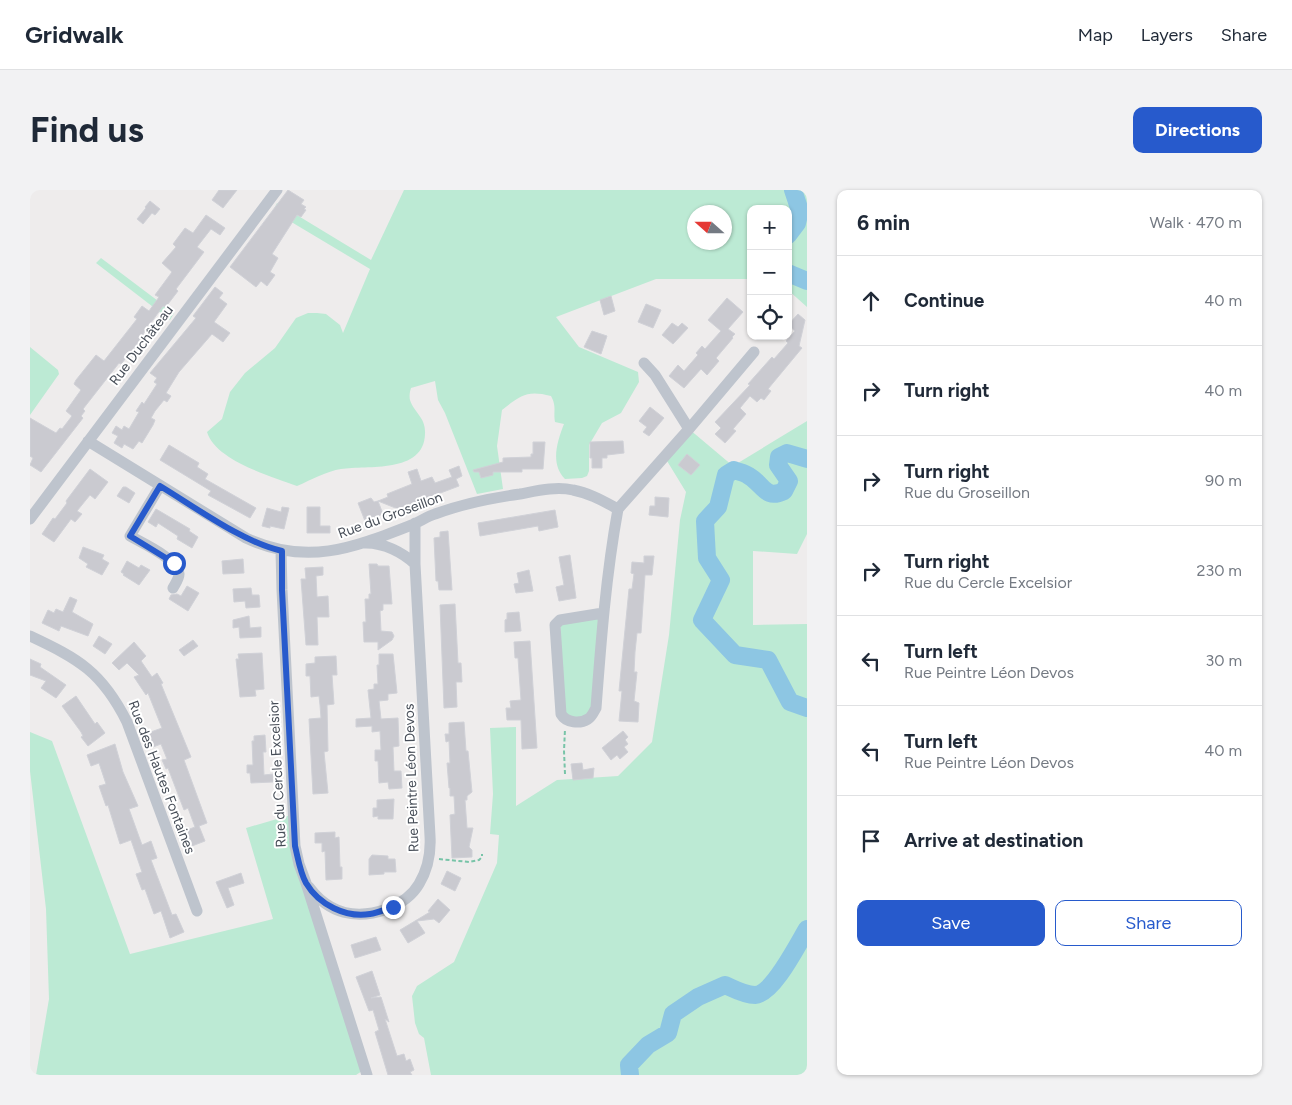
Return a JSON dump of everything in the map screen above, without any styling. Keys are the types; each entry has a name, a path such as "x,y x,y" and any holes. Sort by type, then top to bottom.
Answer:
{"street":[{"name":"Rue Duchâteau","path":"30,519 277,190"},
{"path":"603,613 560,620 555,626 560,714 564,719 581,722 590,718 596,708 603,613 618,509 754,352"},
{"path":"644,363 655,375 689,429"},
{"name":"Rue du Groseillon","path":"88,441 246,538 282,551 324,553 344,549 415,523 434,514 486,498 546,490 570,489 592,495 618,509"},
{"path":"160,486 130,536 174,563 179,573 178,579 172,588"},
{"name":"Rue Peintre Léon Devos","path":"306,883 314,894 339,911 351,914 373,914 393,907 412,893 423,876 429,858 430,836 415,564 415,523"},
{"path":"361,543 379,544 403,554 415,564"},
{"name":"Rue du Cercle Excelsior","path":"282,551 282,590 295,846 299,864 367,1075"},
{"name":"Rue des Hautes Fontaines","path":"30,636 82,663 101,681 113,696 127,722 197,911"}],"path":[{"path":"564,774 564,742 567,720"},
{"path":"429,858 469,862 479,860 482,854"}],"green space":[{"path":"404,190 807,190 807,307 792,294 792,205 747,205 747,279 656,279 556,317 579,347 638,372 639,382 621,413 602,423 589,445 589,471 587,476 565,479 560,473 556,453 564,424 555,422 551,396 530,394 520,397 502,410 497,446 503,489 477,494 438,400 435,381 411,388 410,400 422,419 425,428 422,447 415,456 405,462 392,465 336,470 297,486 259,472 233,459 212,442 207,432 222,419 230,392 245,373 275,348 296,318 308,313 326,314 340,325 343,333 370,269 273,211 277,203 371,260"},
{"path":"101,258 174,313 170,320 96,263"},
{"path":"30,347 58,370 59,374 30,415"},
{"path":"807,421 807,534 797,554 753,551 753,625 807,624 807,1075 431,1075 424,1038 419,1034 415,1023 412,996 417,986 454,962 497,863 499,835 490,834 493,794 490,728 516,727 516,806 557,780 618,776 652,742 669,635 680,520 686,492 664,456 689,429 733,466"},
{"path":"603,613 590,718 564,719 560,620"},
{"path":"30,732 52,741 130,954 273,919 246,828 294,814 295,846 365,1069 356,1075 36,1075 49,999 46,909 30,771"}],"building":[{"path":"219,190 237,190 223,208 212,200"},
{"path":"288,190 304,200 301,204 306,207 304,209 306,210 301,217 297,215 272,254 278,258 270,272 275,275 267,286 261,281 256,287 230,267"},
{"path":"150,201 160,209 155,215 152,213 143,224 137,219"},
{"path":"206,215 225,228 220,235 211,229 197,247 204,252 176,289 178,291 165,307 163,306 127,359 121,364 119,363 83,409 85,411 81,416 83,418 41,472 30,465 33,458 30,456 30,418 56,433 60,428 62,429 72,416 66,411 81,390 74,384 76,380 96,355 104,361 137,319 134,317 142,306 149,311 159,297 155,295 172,272 162,263 176,247 173,244 185,228 193,233"},
{"path":"215,287 223,293 219,298 227,304 214,322 230,333 223,342 212,334 179,372 166,393 171,396 167,402 164,400 155,411 151,418 155,420 153,425 142,443 139,441 133,449 124,444 122,448 114,443 118,436 112,433 116,426 122,430 124,426 129,429 139,412 136,411 142,402 144,404 157,384 154,382 157,378 150,373 196,318 193,316"},
{"path":"611,296 615,311 604,315 600,300"},
{"path":"727,298 743,312 728,329 735,334 716,358 719,361 707,375 701,369 684,388 669,376 678,365 684,371 698,355 696,353 702,346 705,349 721,331 708,320"},
{"path":"646,304 661,310 653,328 638,322"},
{"path":"798,314 805,320 799,346 802,348 768,389 771,391 764,400 761,398 757,402 750,396 740,408 746,414 733,429 736,431 725,443 715,434 721,428 715,422 750,385 748,384 772,357 774,359 788,343 787,340 792,340 792,334 795,331 792,328 792,321"},
{"path":"672,323 678,327 682,323 688,328 673,344 662,335"},
{"path":"592,331 607,336 601,354 584,347"},
{"path":"650,407 664,418 649,436 643,432 647,427 639,421"},
{"path":"623,441 624,453 607,455 607,458 602,458 602,468 592,468 590,442"},
{"path":"533,442 545,442 543,469 522,469 522,472 493,472 493,475 481,478 479,472 474,472 473,470 503,462 503,458 531,457 531,454 533,454"},
{"path":"169,445 199,463 197,467 208,474 205,479 256,508 250,518 208,495 211,491 160,460"},
{"path":"687,454 700,465 691,475 678,465"},
{"path":"459,466 462,476 456,479 459,486 398,509 378,501 388,497 387,494 412,484 408,472 417,469 421,481 432,477 435,483 452,477 449,470"},
{"path":"90,469 108,482 95,499 90,495 77,511 82,514 75,522 71,519 54,542 42,534 67,503 66,501"},
{"path":"123,487 135,493 129,503 117,496"},
{"path":"655,497 669,498 668,517 649,515 650,506 655,506"},
{"path":"371,498 374,502 378,501 383,514 365,521 358,503"},
{"path":"282,507 289,508 284,529 262,526 267,508 281,512"},
{"path":"307,507 320,507 320,526 330,526 330,533 307,533"},
{"path":"156,509 190,529 189,531 198,537 192,548 177,539 178,536 158,523 156,527 148,522"},
{"path":"555,510 558,527 539,531 538,526 480,536 478,523"},
{"path":"448,531 452,590 439,590 438,581 436,581 434,538 440,537 440,532"},
{"path":"83,547 104,555 102,559 109,563 102,575 86,567 88,564 79,558"},
{"path":"570,555 576,598 559,601 556,587 564,585 559,557"},
{"path":"644,556 654,556 652,575 645,575 641,633 637,633 635,652 634,672 637,672 634,701 639,703 638,722 619,721 622,691 619,691 629,589 632,589 634,574 631,573 632,562 644,563"},
{"path":"243,559 244,573 223,574 222,561"},
{"path":"127,561 139,568 141,565 150,570 139,585 121,572"},
{"path":"369,564 389,566 392,604 383,604 383,610 380,611 381,631 392,632 394,636 392,640 378,650 378,642 364,642 363,622 366,622 365,599 369,599 369,594 371,594"},
{"path":"323,567 323,575 316,576 317,597 328,596 329,617 317,617 318,645 306,645 301,579 306,579 305,568"},
{"path":"529,570 533,591 516,593 514,584 519,583 517,573"},
{"path":"187,586 199,593 188,611 169,599 171,595 177,594 181,596"},
{"path":"251,588 252,595 259,595 260,607 246,608 245,601 234,602 233,589"},
{"path":"70,597 77,600 72,612 93,624 88,636 61,626 59,631 42,623 48,610 54,613 56,609 63,612"},
{"path":"455,604 458,663 461,663 462,682 456,682 457,707 444,708 440,605"},
{"path":"519,612 521,631 505,632 507,613"},
{"path":"249,616 250,628 261,627 261,637 240,638 239,627 233,628 233,620"},
{"path":"99,636 112,644 105,654 93,646"},
{"path":"193,640 198,646 184,656 179,650"},
{"path":"530,641 537,748 522,749 521,720 507,720 506,708 511,708 510,701 521,700 518,658 515,658 514,642"},
{"path":"134,642 146,656 141,661 152,677 157,673 163,683 161,684 191,757 184,760 207,823 199,826 205,841 192,846 187,830 195,827 188,808 184,810 168,768 166,769 162,760 167,759 161,744 153,747 148,733 162,728 148,693 146,695 134,677 139,675 127,663 119,670 112,663"},
{"path":"262,653 264,689 255,690 256,696 240,697 236,659 239,659 238,654"},
{"path":"379,654 393,654 397,693 388,694 388,700 379,701 381,719 398,718 399,746 393,747 394,771 401,771 402,788 389,789 388,782 379,783 378,761 375,761 375,750 381,750 380,731 372,732 372,726 356,727 356,719 371,718 368,690 374,689 374,684 378,684 377,665 379,665"},
{"path":"336,656 337,675 332,675 334,704 327,705 328,751 324,752 328,793 313,794 309,719 321,718 319,696 311,697 310,676 306,676 306,664 315,663 315,657"},
{"path":"30,659 41,664 40,667 66,685 56,698 41,688 46,681 30,675"},
{"path":"76,696 95,724 97,722 105,733 88,746 81,737 83,736 81,732 62,706"},
{"path":"464,722 472,792 467,796 467,800 465,800 467,828 473,828 469,847 472,850 472,857 452,858 450,815 455,814 454,796 450,796 447,763 450,763 449,741 446,742 445,734 449,734 449,723"},
{"path":"623,731 628,737 625,740 628,744 624,747 628,752 620,759 617,755 611,760 602,748"},
{"path":"265,735 266,752 263,752 264,775 273,774 273,782 251,783 250,773 247,773 247,765 253,765 252,741 254,741 254,736"},
{"path":"115,744 123,772 138,806 129,809 142,845 151,841 157,858 151,860 172,915 176,914 184,932 170,938 161,911 154,914 145,889 142,890 136,874 142,872 131,840 120,844 108,805 106,806 99,786 106,784 99,763 91,766 87,755"},
{"path":"582,763 583,770 594,768 593,778 573,780 571,764"},
{"path":"394,799 393,819 373,817 373,808 377,808 377,800"},
{"path":"335,832 335,838 339,837 342,879 326,880 325,851 322,852 322,843 315,843 315,833"},
{"path":"372,855 388,856 388,859 395,859 396,872 369,875 369,859"},
{"path":"447,871 461,878 455,891 441,884"},
{"path":"241,873 244,883 228,888 234,905 227,908 216,882"},
{"path":"438,899 450,910 439,923 434,919 417,921 425,933 408,943 400,930 430,912 428,911"},
{"path":"376,937 381,950 355,958 351,945"},
{"path":"372,971 380,995 371,998 381,997 389,1022 385,1019 397,1056 404,1054 406,1061 410,1059 414,1070 410,1072 412,1075 388,1075 375,1032 379,1030 373,1010 369,1011 356,977"}],"waterway":[{"path":"792,230 797,223 800,211 793,190"},
{"path":"792,275 807,281"},
{"path":"807,459 787,453 779,457 778,465 789,481 784,491 773,494 769,493 744,473 734,470 726,475 718,507 705,521 707,558 721,580 702,620 735,655 768,660 790,702 807,708"},
{"path":"630,1075 629,1065 648,1045 668,1033 673,1014 698,997 725,985 751,995 762,992 777,978 807,929"}],"route":[{"path":"174,563 130,536 160,486 246,538 282,551 282,590 295,846 299,864 306,883 314,894 339,911 362,915 373,914 393,907"}]}
